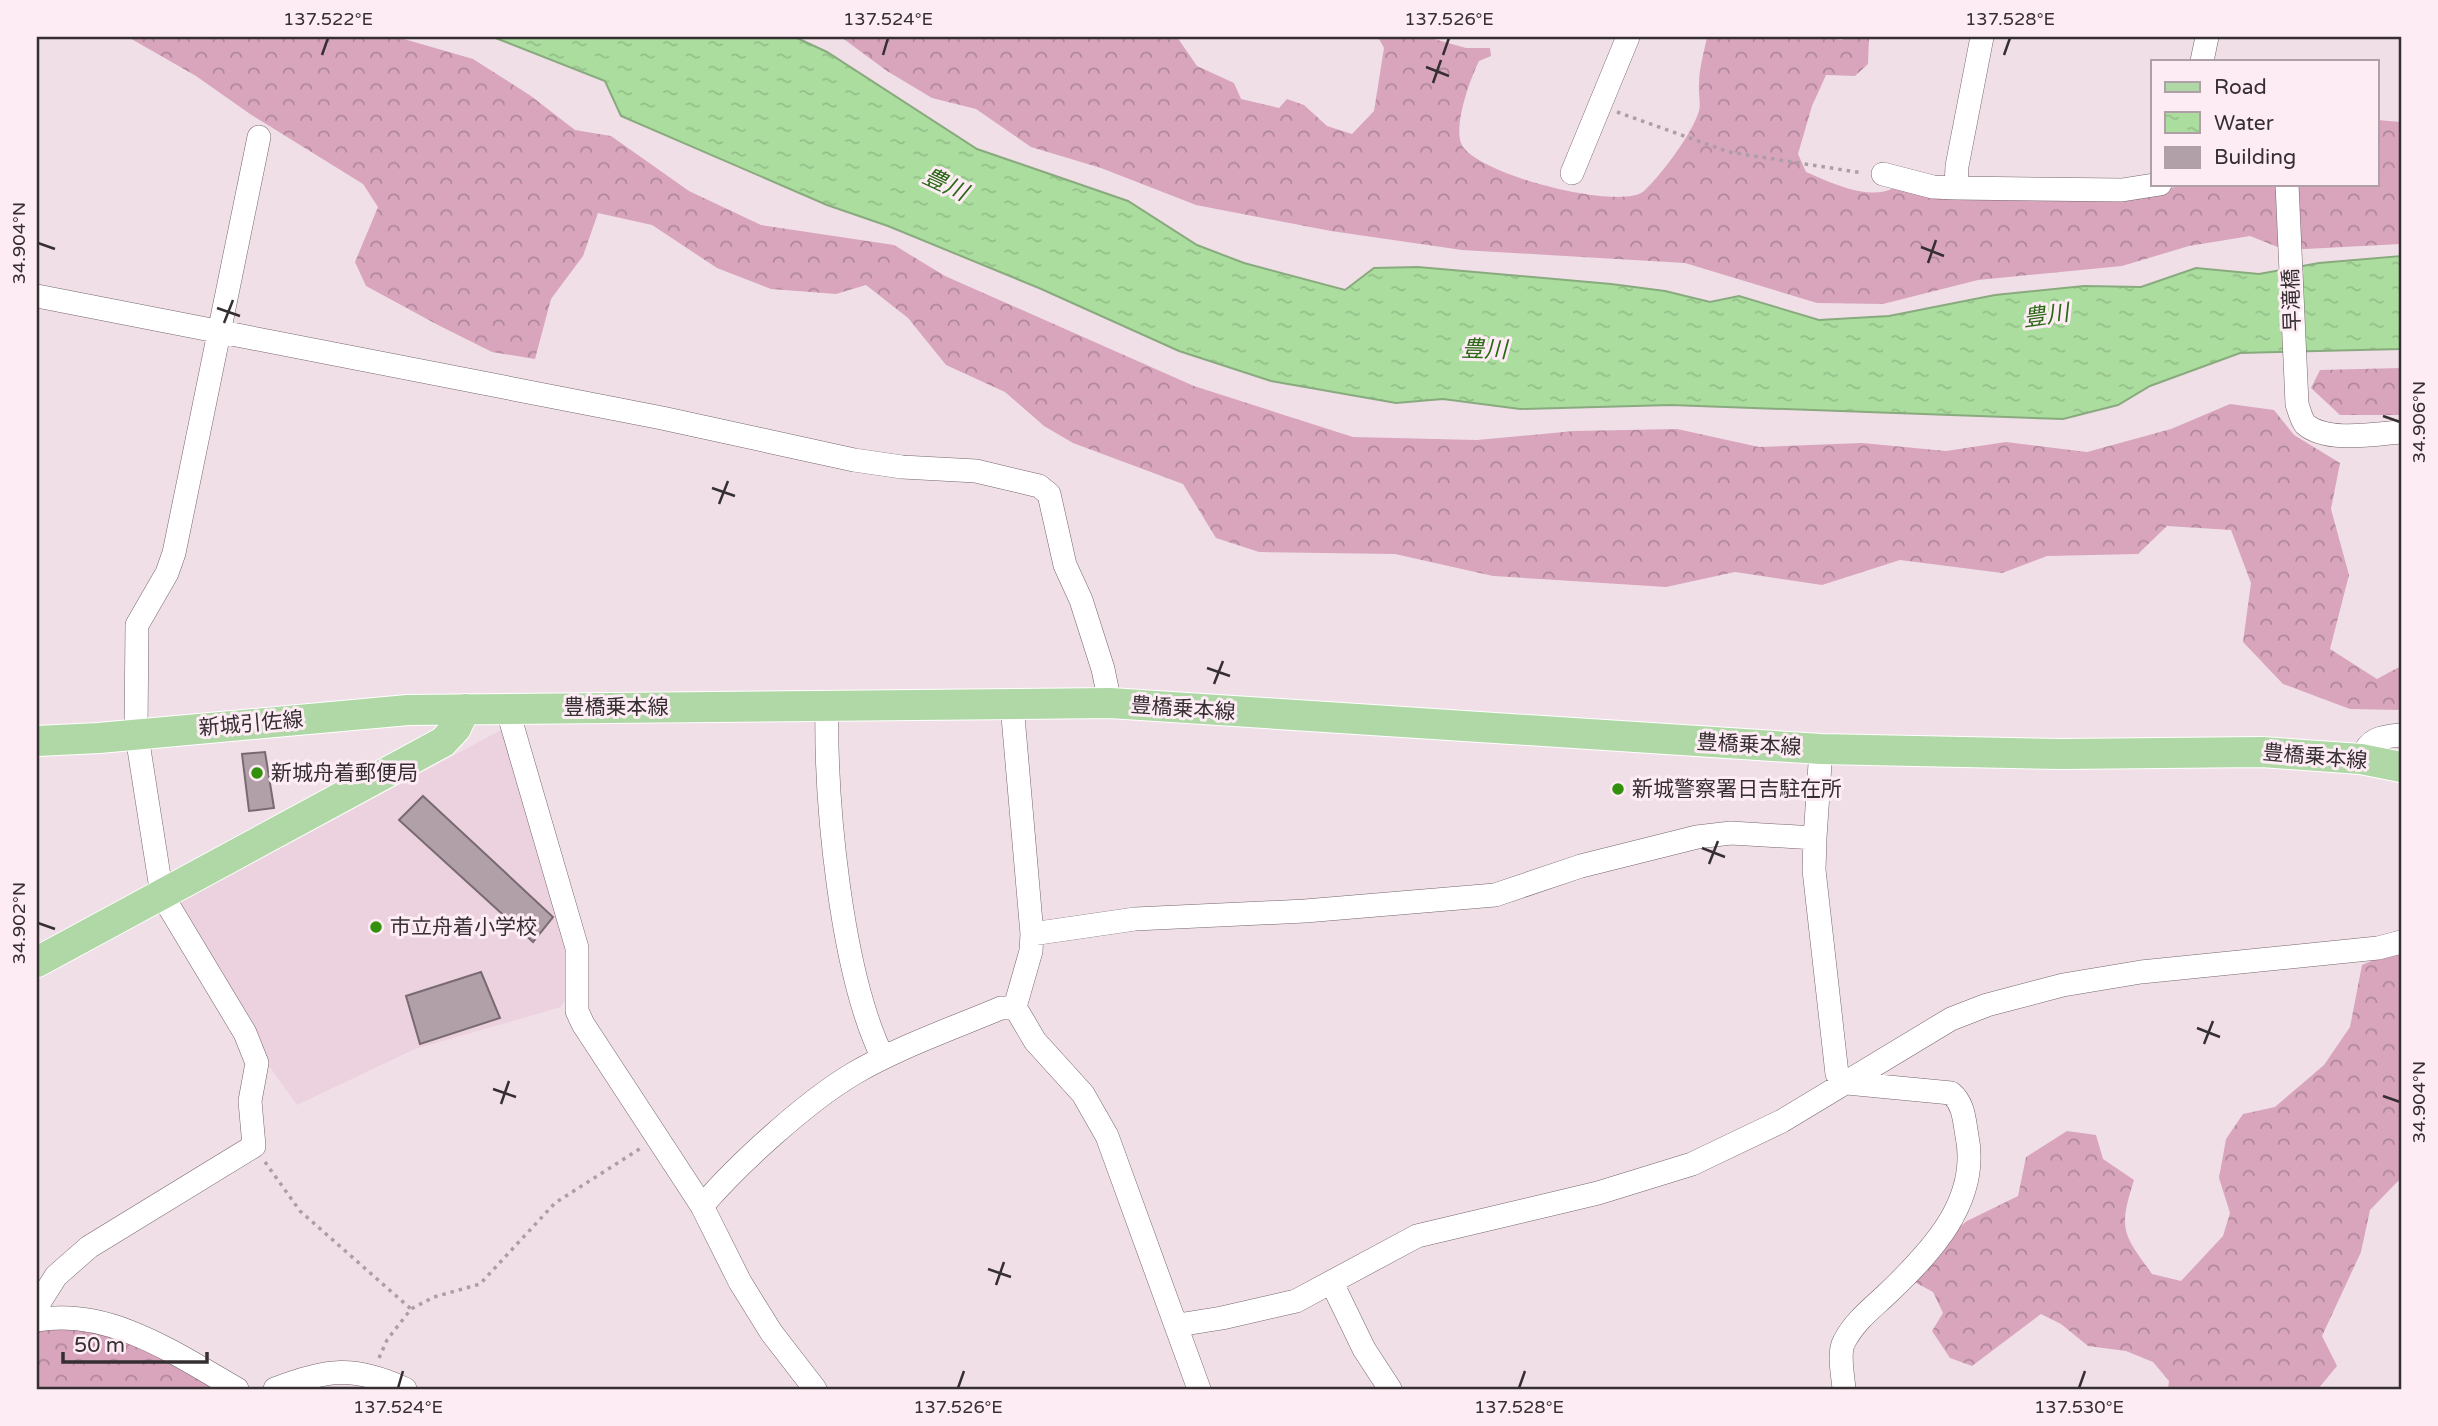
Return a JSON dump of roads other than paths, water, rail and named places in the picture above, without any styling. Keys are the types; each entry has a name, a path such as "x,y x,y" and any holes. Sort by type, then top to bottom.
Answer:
{"main road":[{"name":"豊橋乗本線","path":"465,709 1110,704 1821,749 2061,754 2262,752 2361,759 2401,767"},
{"name":"新城引佐線","path":"37,741 137,735 408,710 465,709"},
{"path":"37,962 443,742 456,728 465,709"}],"street":[{"path":"1572,173 1628,37"},
{"path":"1956,188 1959,153 1982,37"},
{"path":"2202,60 2207,37"},
{"path":"37,1306 56,1276 89,1247 246,1154 254,1146 250,1101 257,1063 245,1033 162,895 137,735 137,625 167,573 174,553 258,137"},
{"path":"1883,174 1933,187 1956,188 2122,190 2151,185"},
{"name":"早滝橋","path":"2288,190 2297,404 2303,423 2319,432 2356,436 2401,432"},
{"path":"37,296 662,418 854,460 902,467 976,471 1039,486 1049,494 1065,565 1088,623 1110,704"},
{"path":"1012,705 1032,934 1031,951 1015,1007 1035,1041 1083,1094 1107,1136 1178,1325 1199,1389"},
{"path":"827,706 830,790 841,893 866,1019 883,1058"},
{"path":"507,708 577,948 577,1011 702,1206 740,1282 771,1332 815,1389"},
{"path":"2361,759 2366,746 2374,739 2401,735"},
{"path":"1821,749 1814,870 1837,1074 1847,1083 1951,1093 1961,1101 1970,1149 1968,1183 1955,1216 1907,1275 1855,1324 1842,1345 1844,1389"},
{"path":"1032,934 1135,919 1305,911 1495,895 1581,866 1697,837 1731,833 1815,838"},
{"path":"1178,1325 1223,1318 1296,1301 1417,1236 1598,1192 1692,1164 1782,1121 1951,1019 1987,1005 2063,985 2141,972 2378,948 2401,942"},
{"path":"702,1206 727,1178 850,1076 883,1058 1000,1008 1015,1007"},
{"path":"1332,1283 1364,1349 1390,1389"},
{"path":"37,1320 59,1316 113,1326 163,1346 237,1389"},
{"path":"275,1389 311,1375 337,1370 371,1375 405,1389"}],"water":[{"name":"豊川","path":"493,37 795,37 827,52 977,149 1128,201 1197,245 1244,263 1345,290 1374,268 1418,267 1611,284 1665,291 1710,302 1739,296 1819,320 1889,316 1995,295 2084,286 2141,287 2196,268 2259,274 2319,263 2401,256 2401,349 2240,353 2150,386 2118,405 2063,419 1671,405 1520,409 1443,399 1396,403 1271,381 1179,351 1039,288 888,226 827,205 621,116 605,81"}],"place":[{"name":"新城舟着郵便局","path":"257,773"},
{"name":"新城警察署日吉駐在所","path":"1618,789"},
{"name":"市立舟着小学校","path":"376,927"}]}
